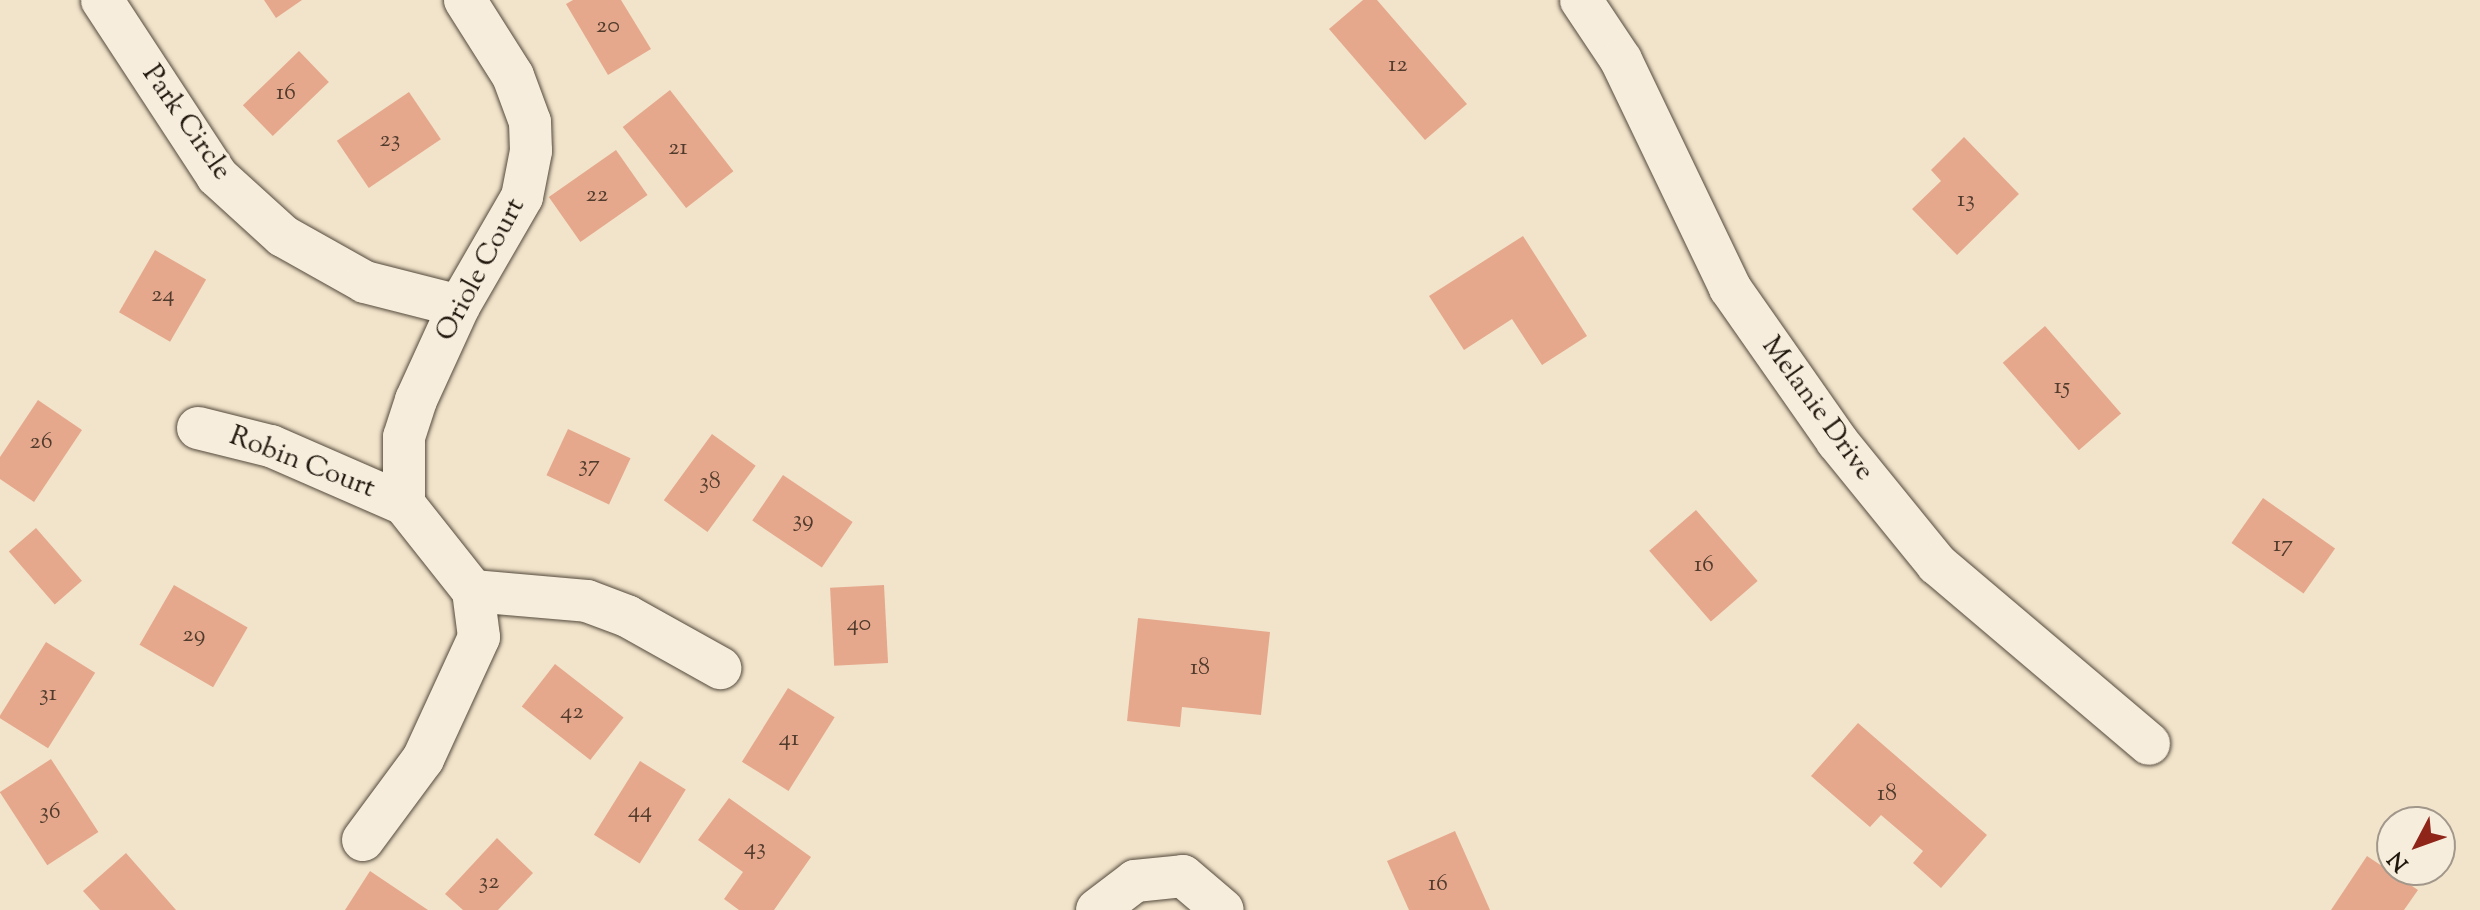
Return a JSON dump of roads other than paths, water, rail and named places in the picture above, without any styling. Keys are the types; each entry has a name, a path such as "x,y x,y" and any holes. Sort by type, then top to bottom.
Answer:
{"street":[{"name":"Park Circle","path":"102,0 217,176 283,236 365,282 459,306"},
{"name":"Oriole Court","path":"404,504 404,437 459,306 522,197 531,151 530,122 513,76 465,0"},
{"name":"Melanie Drive","path":"1581,0 1621,60 1730,288 1837,441 1937,564 2149,744"},
{"name":"Robin Court","path":"198,428 271,446 404,504"},
{"path":"363,840 423,759 479,637 473,591 404,504"},
{"path":"473,591 587,601 627,616 720,668"},
{"path":"1097,910 1135,881 1183,876 1223,910"}]}
